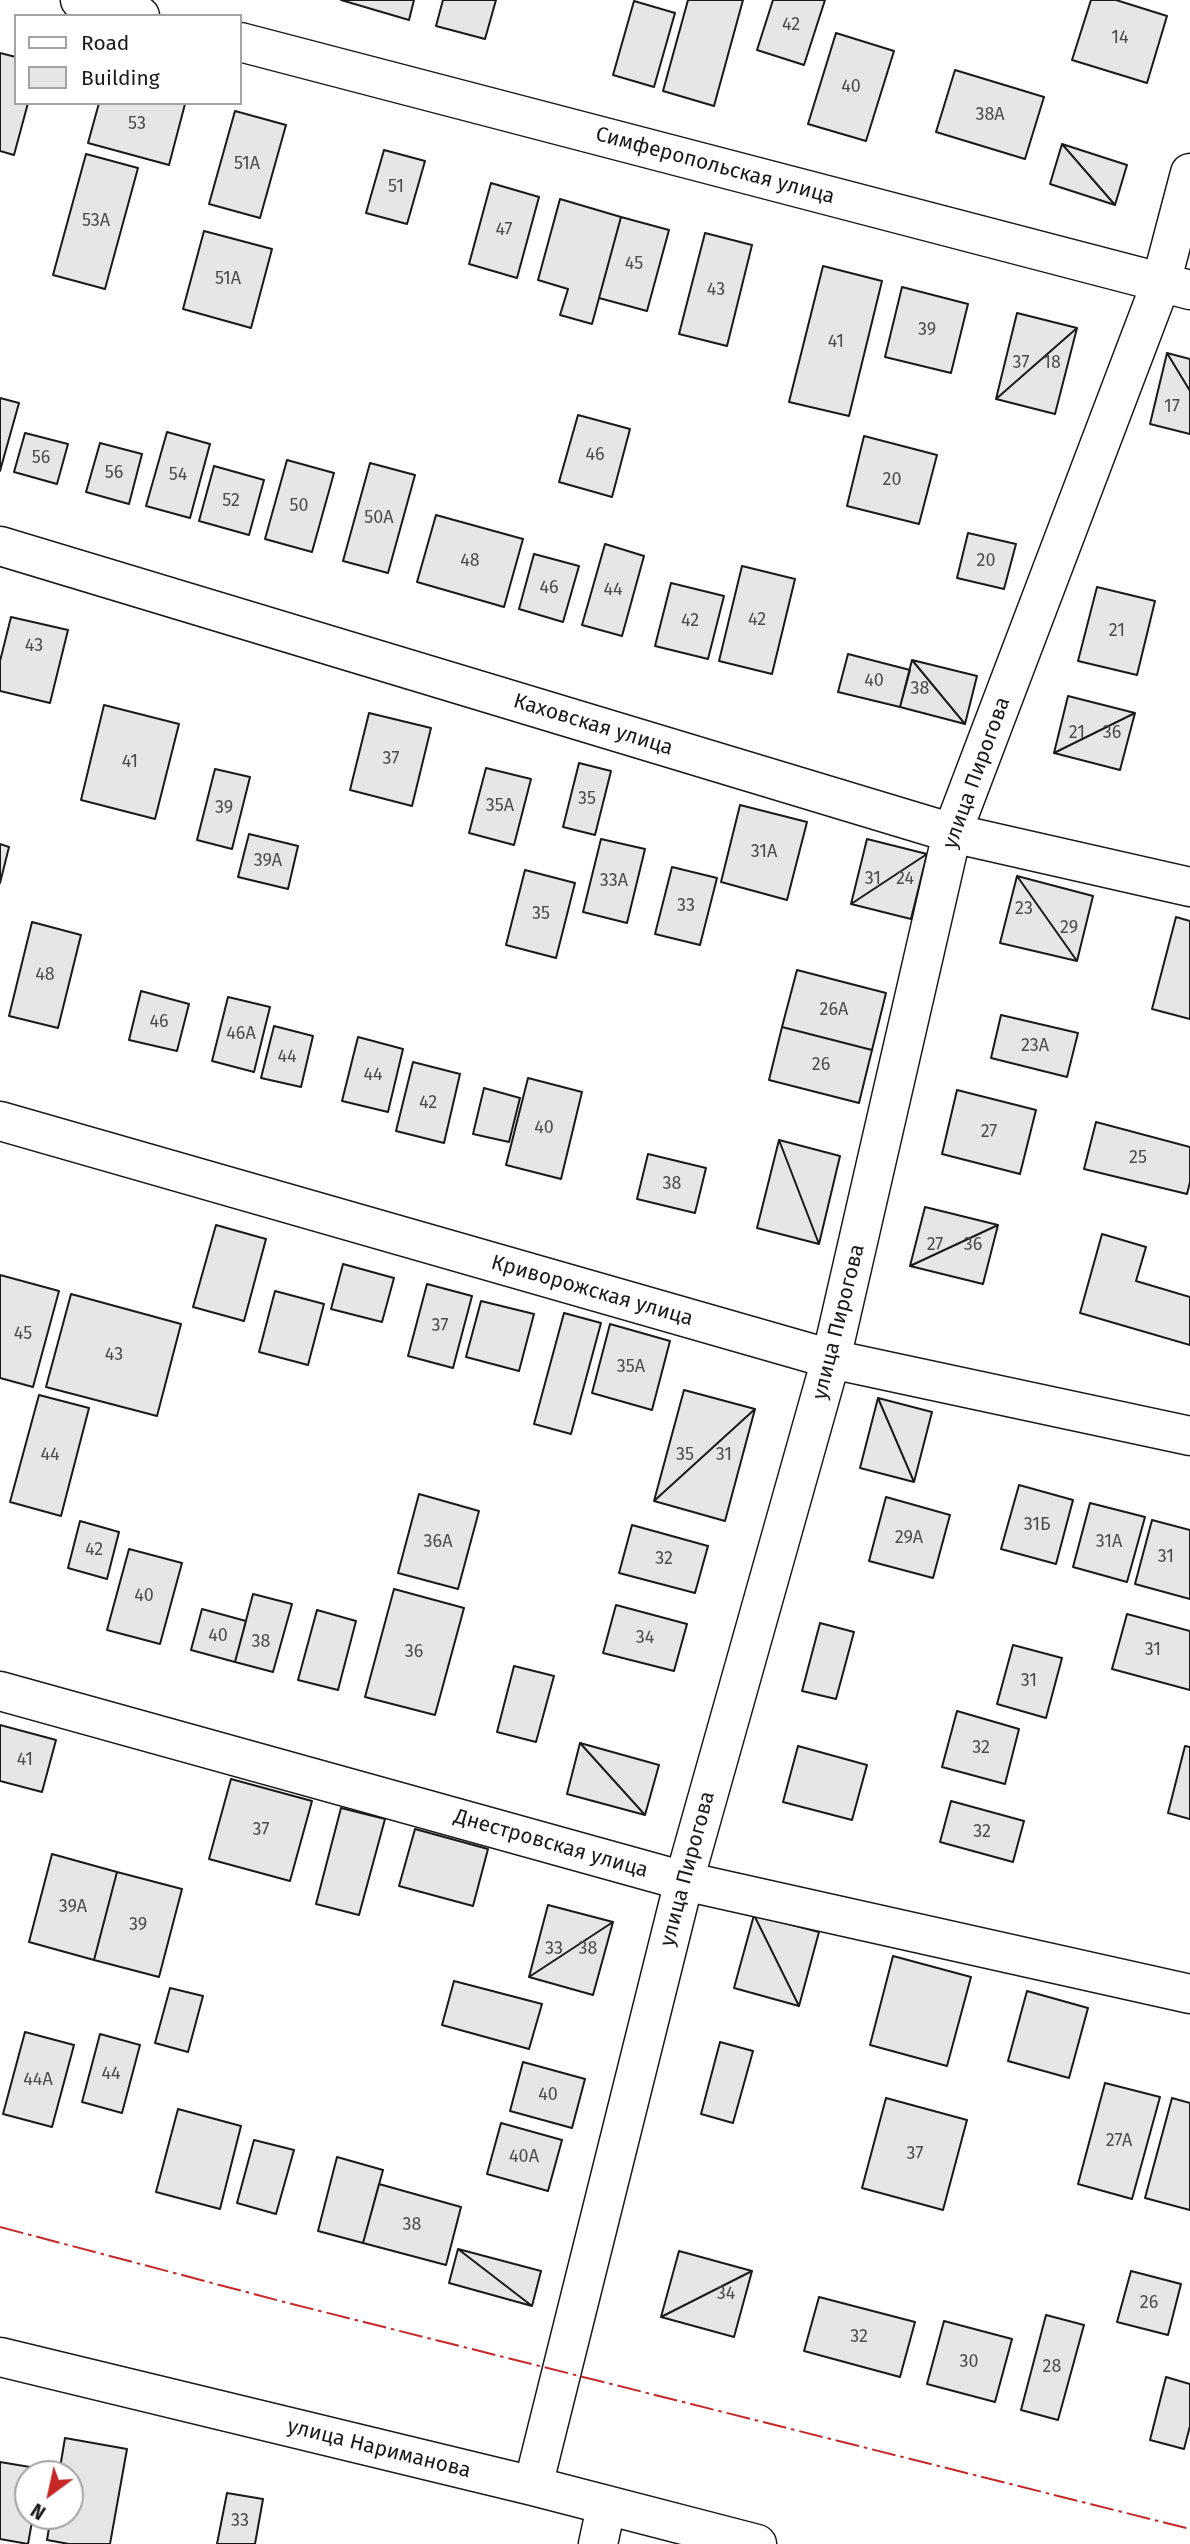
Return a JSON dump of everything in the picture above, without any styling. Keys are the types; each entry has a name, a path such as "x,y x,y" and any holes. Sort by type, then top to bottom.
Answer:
{"street":[{"path":"80,0 132,14"},
{"name":"Симферопольская улица","path":"242,43 1175,287"},
{"name":"улица Пирогова","path":"533,2486 684,1881 831,1359 953,833 1175,287 1190,173"},
{"name":"Каховская улица","path":"0,546 953,833 1190,887"},
{"name":"Криворожская улица","path":"0,1121 831,1359 1190,1436"},
{"name":"Днестровская улица","path":"0,1690 684,1881 1190,1993"},
{"name":"улица Нариманова","path":"0,2357 533,2486 757,2544"},
{"path":"598,2544 606,2507"}],"building":[{"path":"341,0 414,0 409,20"},
{"path":"443,0 496,0 485,39 436,26"},
{"path":"688,0 743,0 714,106 663,91"},
{"path":"773,0 825,0 804,65 757,50"},
{"path":"1091,0 1116,0 1167,16 1147,83 1072,60"},
{"path":"634,1 675,13 654,87 613,75"},
{"path":"836,33 894,51 866,141 808,124"},
{"path":"0,53 14,56 14,105 27,105 14,155 0,151"},
{"path":"955,70 1044,97 1025,159 936,132"},
{"path":"98,105 185,105 169,165 88,143"},
{"path":"235,111 286,125 260,218 209,204"},
{"path":"1062,144 1115,205 1050,184"},
{"path":"1062,144 1127,165 1115,205"},
{"path":"384,150 425,161 407,224 366,213"},
{"path":"86,154 138,168 105,289 53,275"},
{"path":"491,183 539,197 517,278 469,264"},
{"path":"560,199 621,217 592,324 560,315 568,289 538,280"},
{"path":"621,217 669,230 647,311 599,298"},
{"path":"204,231 272,249 251,328 183,309"},
{"path":"705,233 752,245 727,346 679,334"},
{"path":"823,266 882,281 849,416 789,402"},
{"path":"902,287 968,304 951,373 885,357"},
{"path":"1017,313 1077,328 996,399"},
{"path":"1077,328 1055,414 996,399"},
{"path":"1167,353 1190,359 1190,391"},
{"path":"1167,353 1190,391 1190,434 1150,424"},
{"path":"0,398 19,403 0,471"},
{"path":"578,415 630,429 612,497 559,482"},
{"path":"167,432 210,444 190,518 146,506"},
{"path":"25,433 68,444 57,484 14,472"},
{"path":"864,436 937,455 919,524 847,506"},
{"path":"100,443 142,454 129,504 86,492"},
{"path":"287,460 334,473 312,552 265,539"},
{"path":"370,463 415,475 388,573 343,561"},
{"path":"214,466 264,480 249,535 199,521"},
{"path":"436,515 523,539 504,607 417,582"},
{"path":"968,533 1016,544 1004,589 957,578"},
{"path":"605,544 644,556 622,636 582,625"},
{"path":"534,554 579,566 563,622 519,609"},
{"path":"742,566 795,579 772,674 719,661"},
{"path":"671,583 724,596 708,659 655,646"},
{"path":"1097,587 1155,601 1137,675 1078,661"},
{"path":"11,617 68,630 50,703 0,691 0,661"},
{"path":"848,654 910,670 900,707 838,692"},
{"path":"912,660 965,724 900,707"},
{"path":"912,660 977,676 965,724"},
{"path":"1068,696 1135,713 1054,753"},
{"path":"104,705 179,724 155,819 81,800"},
{"path":"369,713 431,728 412,806 350,790"},
{"path":"1135,713 1120,770 1054,753"},
{"path":"579,763 611,771 595,835 563,827"},
{"path":"486,768 531,779 514,845 469,833"},
{"path":"215,769 250,777 232,849 197,840"},
{"path":"740,805 807,822 787,900 721,882"},
{"path":"249,834 298,846 288,889 238,877"},
{"path":"601,839 645,849 627,923 583,912"},
{"path":"867,839 927,854 851,904"},
{"path":"0,844 9,847 0,883"},
{"path":"927,854 911,919 851,904"},
{"path":"672,867 717,878 700,945 655,934"},
{"path":"525,870 575,883 556,958 506,945"},
{"path":"1017,876 1093,896 1077,961"},
{"path":"1017,876 1077,961 1000,943"},
{"path":"1176,917 1190,921 1190,1019 1152,1009"},
{"path":"32,922 81,935 58,1028 9,1016"},
{"path":"797,970 886,993 872,1050 782,1027"},
{"path":"141,991 189,1004 177,1051 129,1040"},
{"path":"228,997 270,1007 254,1072 212,1061"},
{"path":"1001,1015 1078,1033 1067,1077 991,1058"},
{"path":"274,1026 313,1036 301,1087 261,1078"},
{"path":"782,1027 872,1050 859,1103 769,1080"},
{"path":"358,1037 403,1049 388,1112 342,1101"},
{"path":"413,1062 460,1074 444,1143 396,1131"},
{"path":"528,1078 582,1092 561,1179 506,1165"},
{"path":"484,1088 520,1098 509,1142 473,1134"},
{"path":"957,1090 1036,1110 1020,1174 942,1154"},
{"path":"1096,1122 1190,1147 1190,1182 1187,1194 1084,1169"},
{"path":"779,1140 819,1244 757,1228"},
{"path":"779,1140 840,1156 819,1244"},
{"path":"648,1154 706,1168 695,1213 637,1199"},
{"path":"925,1207 998,1225 910,1266"},
{"path":"216,1225 266,1239 244,1321 193,1307"},
{"path":"998,1225 983,1284 910,1266"},
{"path":"1102,1234 1146,1247 1136,1281 1190,1297 1190,1345 1080,1313"},
{"path":"343,1264 394,1278 382,1322 331,1309"},
{"path":"0,1275 59,1291 33,1387 0,1378"},
{"path":"427,1284 472,1296 453,1368 408,1356"},
{"path":"275,1291 324,1304 308,1365 259,1352"},
{"path":"71,1294 181,1324 157,1416 46,1387"},
{"path":"481,1301 534,1314 519,1371 466,1357"},
{"path":"564,1313 601,1323 571,1434 534,1424"},
{"path":"610,1324 670,1341 652,1410 592,1393"},
{"path":"684,1390 755,1409 654,1501"},
{"path":"39,1395 89,1408 61,1516 10,1502"},
{"path":"878,1398 932,1412 914,1482"},
{"path":"878,1398 914,1482 860,1468"},
{"path":"755,1409 725,1521 654,1501"},
{"path":"1019,1485 1073,1500 1056,1564 1001,1549"},
{"path":"419,1494 479,1511 458,1589 398,1573"},
{"path":"886,1497 950,1515 933,1578 869,1561"},
{"path":"1090,1503 1145,1517 1127,1582 1073,1567"},
{"path":"1152,1520 1190,1530 1190,1599 1135,1584"},
{"path":"80,1521 119,1532 107,1579 68,1568"},
{"path":"632,1525 708,1546 695,1593 619,1573"},
{"path":"129,1549 182,1563 160,1644 107,1630"},
{"path":"394,1589 464,1608 435,1715 365,1697"},
{"path":"253,1594 292,1604 273,1672 235,1662"},
{"path":"616,1605 687,1624 674,1671 603,1653"},
{"path":"202,1609 246,1621 235,1662 191,1650"},
{"path":"317,1610 356,1621 338,1690 298,1680"},
{"path":"1127,1614 1190,1631 1190,1690 1112,1669"},
{"path":"820,1623 854,1632 836,1699 802,1691"},
{"path":"1013,1645 1062,1658 1046,1718 997,1704"},
{"path":"514,1666 554,1676 536,1742 497,1732"},
{"path":"957,1711 1019,1729 1005,1784 942,1767"},
{"path":"0,1725 56,1740 42,1792 0,1781"},
{"path":"580,1743 645,1815 567,1794"},
{"path":"580,1743 659,1765 645,1815"},
{"path":"798,1746 867,1765 852,1820 783,1802"},
{"path":"1185,1746 1190,1747 1190,1819 1168,1813"},
{"path":"231,1779 312,1801 290,1881 209,1859"},
{"path":"951,1801 1024,1821 1013,1862 940,1842"},
{"path":"341,1808 385,1819 359,1915 316,1904"},
{"path":"415,1829 488,1849 473,1906 399,1886"},
{"path":"52,1854 117,1872 94,1960 29,1942"},
{"path":"117,1872 182,1889 159,1977 94,1960"},
{"path":"548,1905 613,1922 529,1977"},
{"path":"754,1915 819,1932 799,2006"},
{"path":"754,1915 799,2006 734,1988"},
{"path":"613,1922 593,1995 529,1977"},
{"path":"893,1956 971,1977 947,2066 870,2045"},
{"path":"454,1981 542,2004 529,2049 442,2025"},
{"path":"170,1988 203,1996 188,2052 155,2043"},
{"path":"1027,1991 1088,2008 1069,2078 1008,2061"},
{"path":"25,2032 74,2045 52,2127 3,2114"},
{"path":"100,2034 140,2045 122,2113 82,2102"},
{"path":"720,2042 753,2051 733,2123 701,2114"},
{"path":"523,2062 585,2079 572,2128 510,2111"},
{"path":"1105,2083 1160,2097 1132,2199 1078,2184"},
{"path":"886,2098 967,2120 943,2210 862,2188"},
{"path":"1172,2098 1190,2103 1190,2210 1145,2198"},
{"path":"178,2109 241,2126 220,2209 156,2192"},
{"path":"501,2123 562,2140 548,2191 487,2174"},
{"path":"254,2140 294,2150 276,2214 237,2203"},
{"path":"337,2157 383,2170 363,2243 318,2231"},
{"path":"379,2184 461,2207 446,2265 363,2243"},
{"path":"458,2249 532,2306 449,2283"},
{"path":"458,2249 541,2271 532,2306"},
{"path":"679,2251 752,2271 661,2317"},
{"path":"752,2271 734,2337 661,2317"},
{"path":"1131,2271 1181,2284 1168,2335 1117,2322"},
{"path":"819,2297 915,2322 900,2377 804,2351"},
{"path":"1046,2315 1084,2325 1058,2420 1021,2410"},
{"path":"944,2321 1012,2339 995,2402 927,2384"},
{"path":"1166,2377 1190,2384 1190,2426 1184,2449 1150,2440"},
{"path":"65,2438 127,2449 110,2544 69,2544 47,2540 49,2530 84,2530 84,2460 61,2460"},
{"path":"0,2462 14,2464 14,2530 30,2530 28,2544 0,2539"},
{"path":"227,2493 263,2499 255,2544 217,2544"}],"power":[{"path":"0,2227 288,2303 1190,2529"}]}
